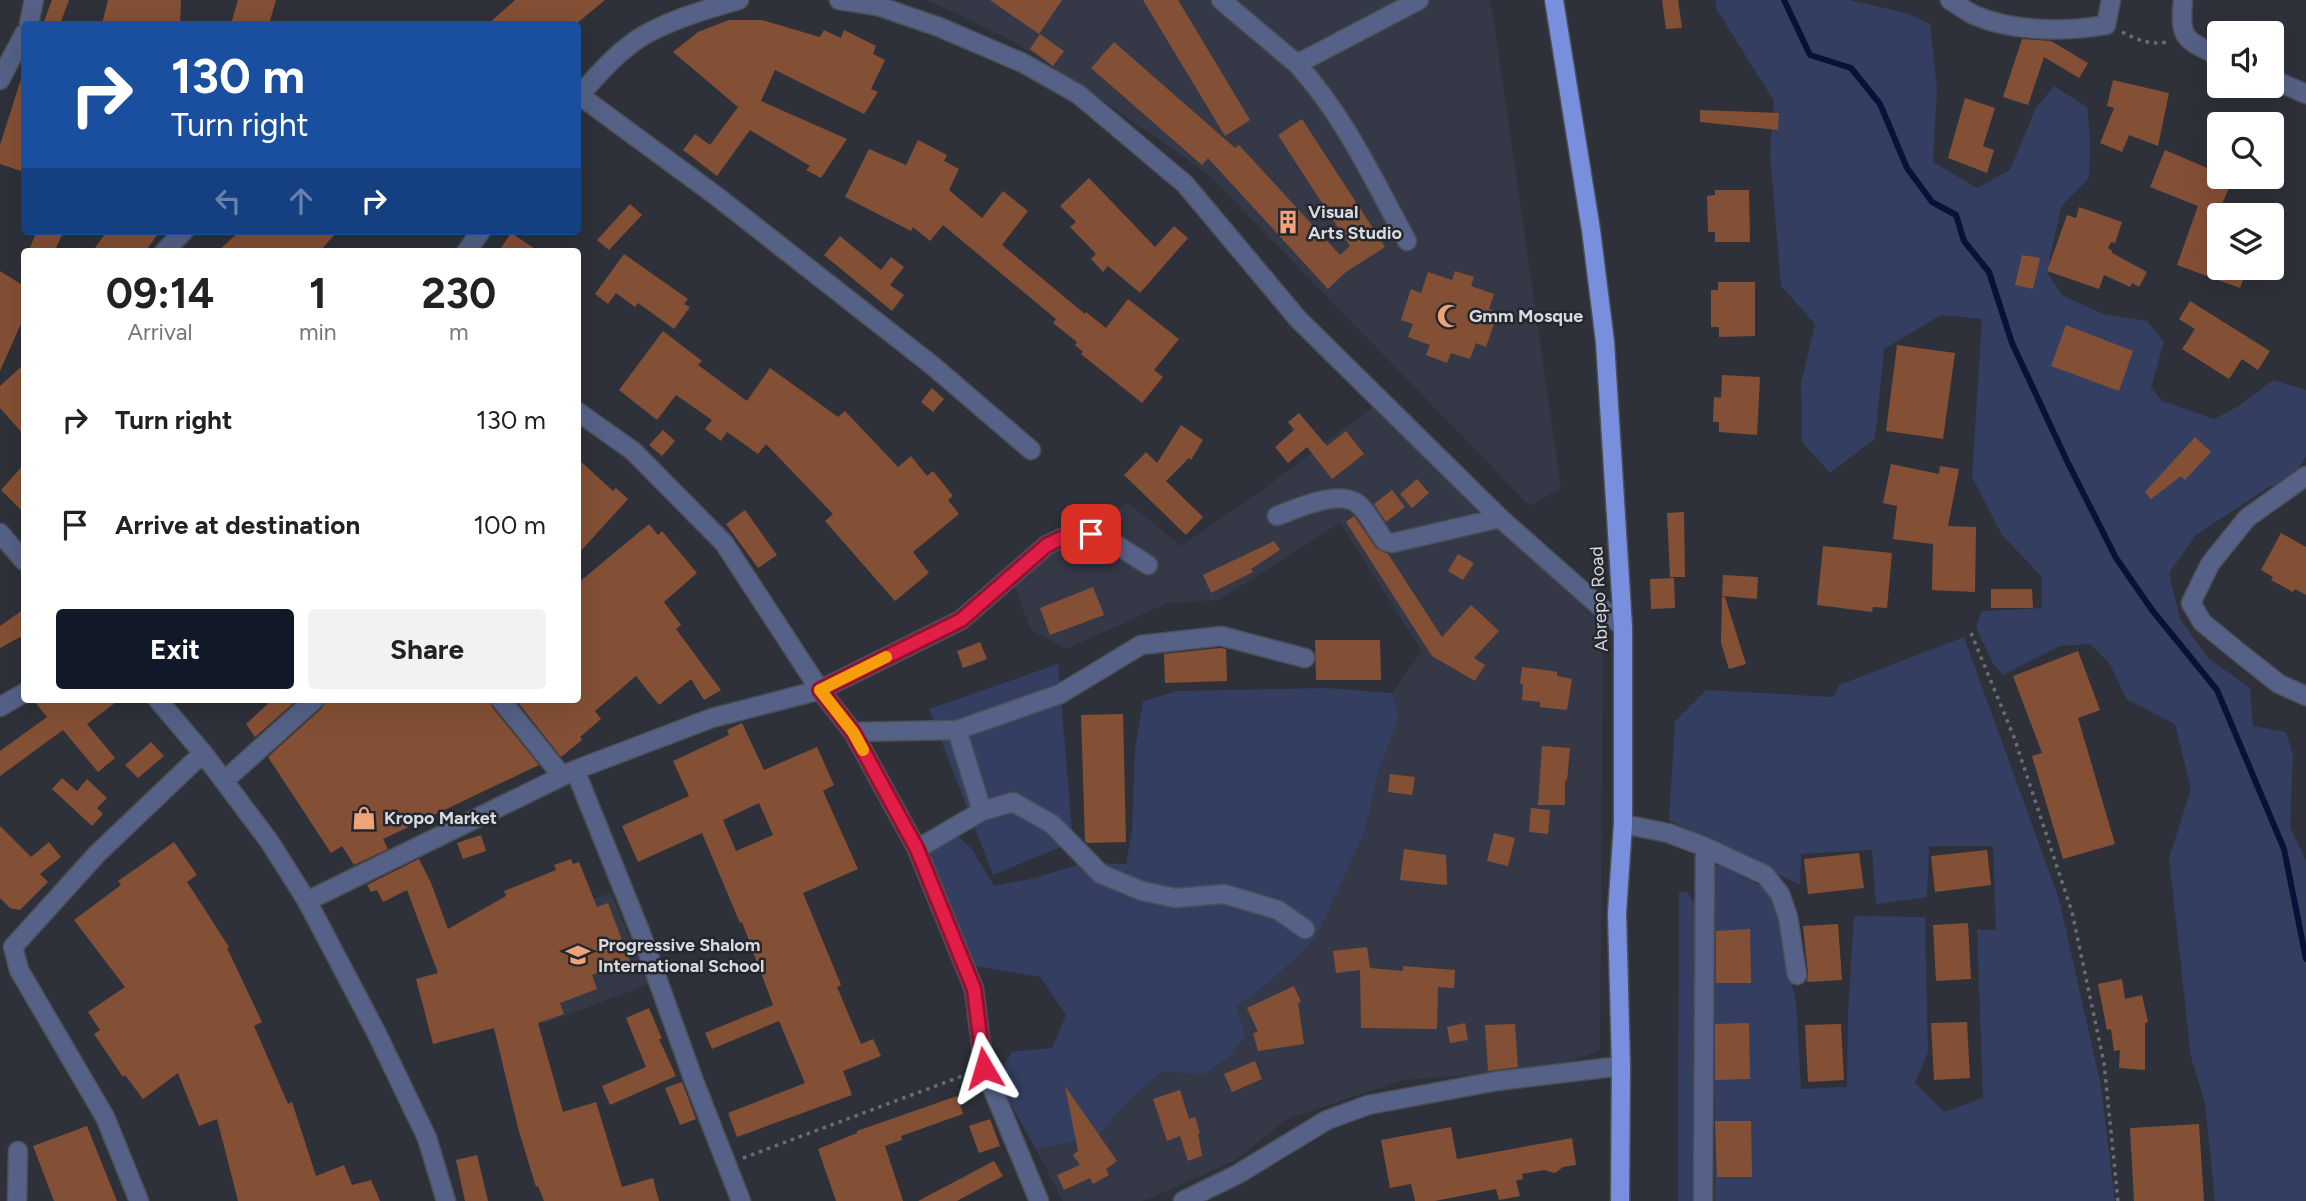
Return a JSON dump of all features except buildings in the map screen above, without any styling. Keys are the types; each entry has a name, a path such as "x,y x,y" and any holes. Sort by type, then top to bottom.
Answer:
{"main road":[{"name":"Abrepo Road","path":"1554,0 1591,230 1605,342 1623,626 1623,824 1617,913 1621,1066 1620,1201"}],"street":[{"path":"30,21 34,0"},
{"path":"581,93 644,35 691,13 739,0"},
{"path":"839,0 878,6 939,27 1023,63 1078,94 1185,184 1298,319 1500,517 1623,626"},
{"path":"1220,0 1297,64 1322,92 1348,131 1407,242"},
{"path":"1297,64 1419,0"},
{"path":"1950,0 1974,15 2010,25 2051,31 2106,25 2111,0"},
{"path":"2183,0 2181,28 2187,39 2207,50"},
{"path":"0,80 21,40"},
{"path":"2284,84 2306,94"},
{"path":"581,98 715,195 933,366 1031,450"},
{"path":"168,248 180,235"},
{"path":"581,414 634,451 724,543 820,690 853,732 917,849 974,989 984,1068 1039,1201"},
{"path":"2306,476 2247,517 2210,564 2191,603 2202,622 2236,650 2279,684 2306,696"},
{"path":"1277,516 1313,502 1350,499 1362,507 1385,541 1392,543 1500,517"},
{"path":"307,901 568,773 712,718 820,690 961,620 1047,545 1077,531 1106,537 1148,565"},
{"path":"0,533 21,558"},
{"path":"853,732 957,730 1060,694 1141,645 1221,636 1306,658"},
{"path":"0,707 21,695"},
{"path":"161,703 203,753 269,841 307,901 376,1032 427,1138 446,1201"},
{"path":"224,781 311,703"},
{"path":"504,703 568,773 639,931 741,1201"},
{"path":"957,730 982,811"},
{"path":"139,1201 105,1117 19,970 13,947 97,854 203,753"},
{"path":"917,849 982,811 1013,802 1052,824 1101,874 1142,891 1175,898 1224,894 1278,910 1305,929"},
{"path":"1623,824 1668,834 1706,847 1765,875 1780,894 1788,917 1797,975"},
{"path":"1703,1201 1706,847"},
{"path":"1183,1201 1238,1174 1327,1120 1368,1105 1497,1081 1621,1066"},
{"path":"17,1201 18,1151"}],"path":[{"path":"2106,25 2151,44 2187,39"},
{"path":"1971,633 2014,737 2072,912 2104,1063 2118,1201"},
{"path":"728,1164 984,1068"}],"shaded area":[{"path":"927,0 1489,0 1561,488 1530,506 1208,174 1084,87 1011,40"},
{"path":"1715,0 1849,0 1906,13 1930,24 1937,89 1933,162 1977,188 2010,170 2036,108 2054,86 2087,107 2090,138 2089,178 2061,207 2047,272 2062,295 2103,314 2147,321 2164,342 2151,387 2162,401 2214,419 2237,407 2273,380 2306,390 2306,456 2292,479 2269,487 2196,535 2169,573 2180,619 2208,658 2250,688 2253,726 2286,732 2293,755 2290,827 2306,861 2306,1201 2215,1201 2205,1104 2191,1057 2169,858 2191,789 2175,724 2126,699 2110,664 2090,644 2060,646 2003,675 1992,662 1976,627 1982,611 2042,608 2042,577 2002,535 1972,477 1982,319 1941,315 1884,349 1875,439 1830,473 1802,442 1801,383 1815,324 1781,286 1770,153 1774,101 1717,10"},
{"path":"1373,407 1603,618 1600,1050 1549,1070 1403,1080 1289,1118 1234,1161 1153,1197 1141,1201 1063,1201 1036,1149 1097,1137 1127,1102 1161,1072 1205,1074 1229,1057 1246,1035 1236,1007 1271,981 1315,939 1337,887 1398,715 1392,693 1422,651 1340,523 1219,600 1168,603 1066,649 1031,630 1012,580 1076,534 1128,503 1181,546 1257,494"},
{"path":"1964,637 2059,899 2101,1086 2115,1201 1715,1201 1714,866 1723,866 1772,892 1796,1003 1801,1089 1847,1087 1854,916 1925,917 1928,1052 1915,1083 1944,1112 1983,1098 1977,930 1996,930 1993,846 1929,846 1927,897 1876,904 1872,850 1801,854 1800,885 1669,820 1675,721 1706,690 1834,697 1839,685"},
{"path":"1058,664 1073,842 993,875 929,709"},
{"path":"1326,688 1392,693 1399,715 1379,770 1364,833 1315,939 1271,981 1236,1007 1246,1035 1229,1057 1205,1074 1161,1072 1127,1102 1097,1137 1036,1149 996,1078 1012,1052 1052,1048 1066,1015 1040,977 976,966 944,910 929,853 953,832 972,849 994,886 1035,878 1083,863 1126,864 1132,831 1135,749 1143,701 1177,691"},
{"path":"1687,891 1699,911 1697,1201 1678,1201 1679,893"},
{"name":"Progressive Shalom International School","path":"611,893 649,984 543,1024 509,926"}],"waterway":[{"path":"1784,0 1810,55 1851,68 1880,104 1907,168 1932,202 1956,215 1964,241 1989,272 2012,343 2116,558 2152,610 2217,690 2284,849 2306,959"}],"slow traffic":[{"path":"863,750 853,732 820,690 886,657"}],"place":[{"name":"Visual Arts Studio","path":"1288,222"},
{"name":"Gmm Mosque","path":"1449,316"},
{"name":"Kropo Market","path":"364,818"},
{"name":"Progressive Shalom International School","path":"578,955"}],"route":[{"path":"984,1068 974,989 917,849 853,732 820,690 961,620 1047,545 1077,531 1091,534"}]}
